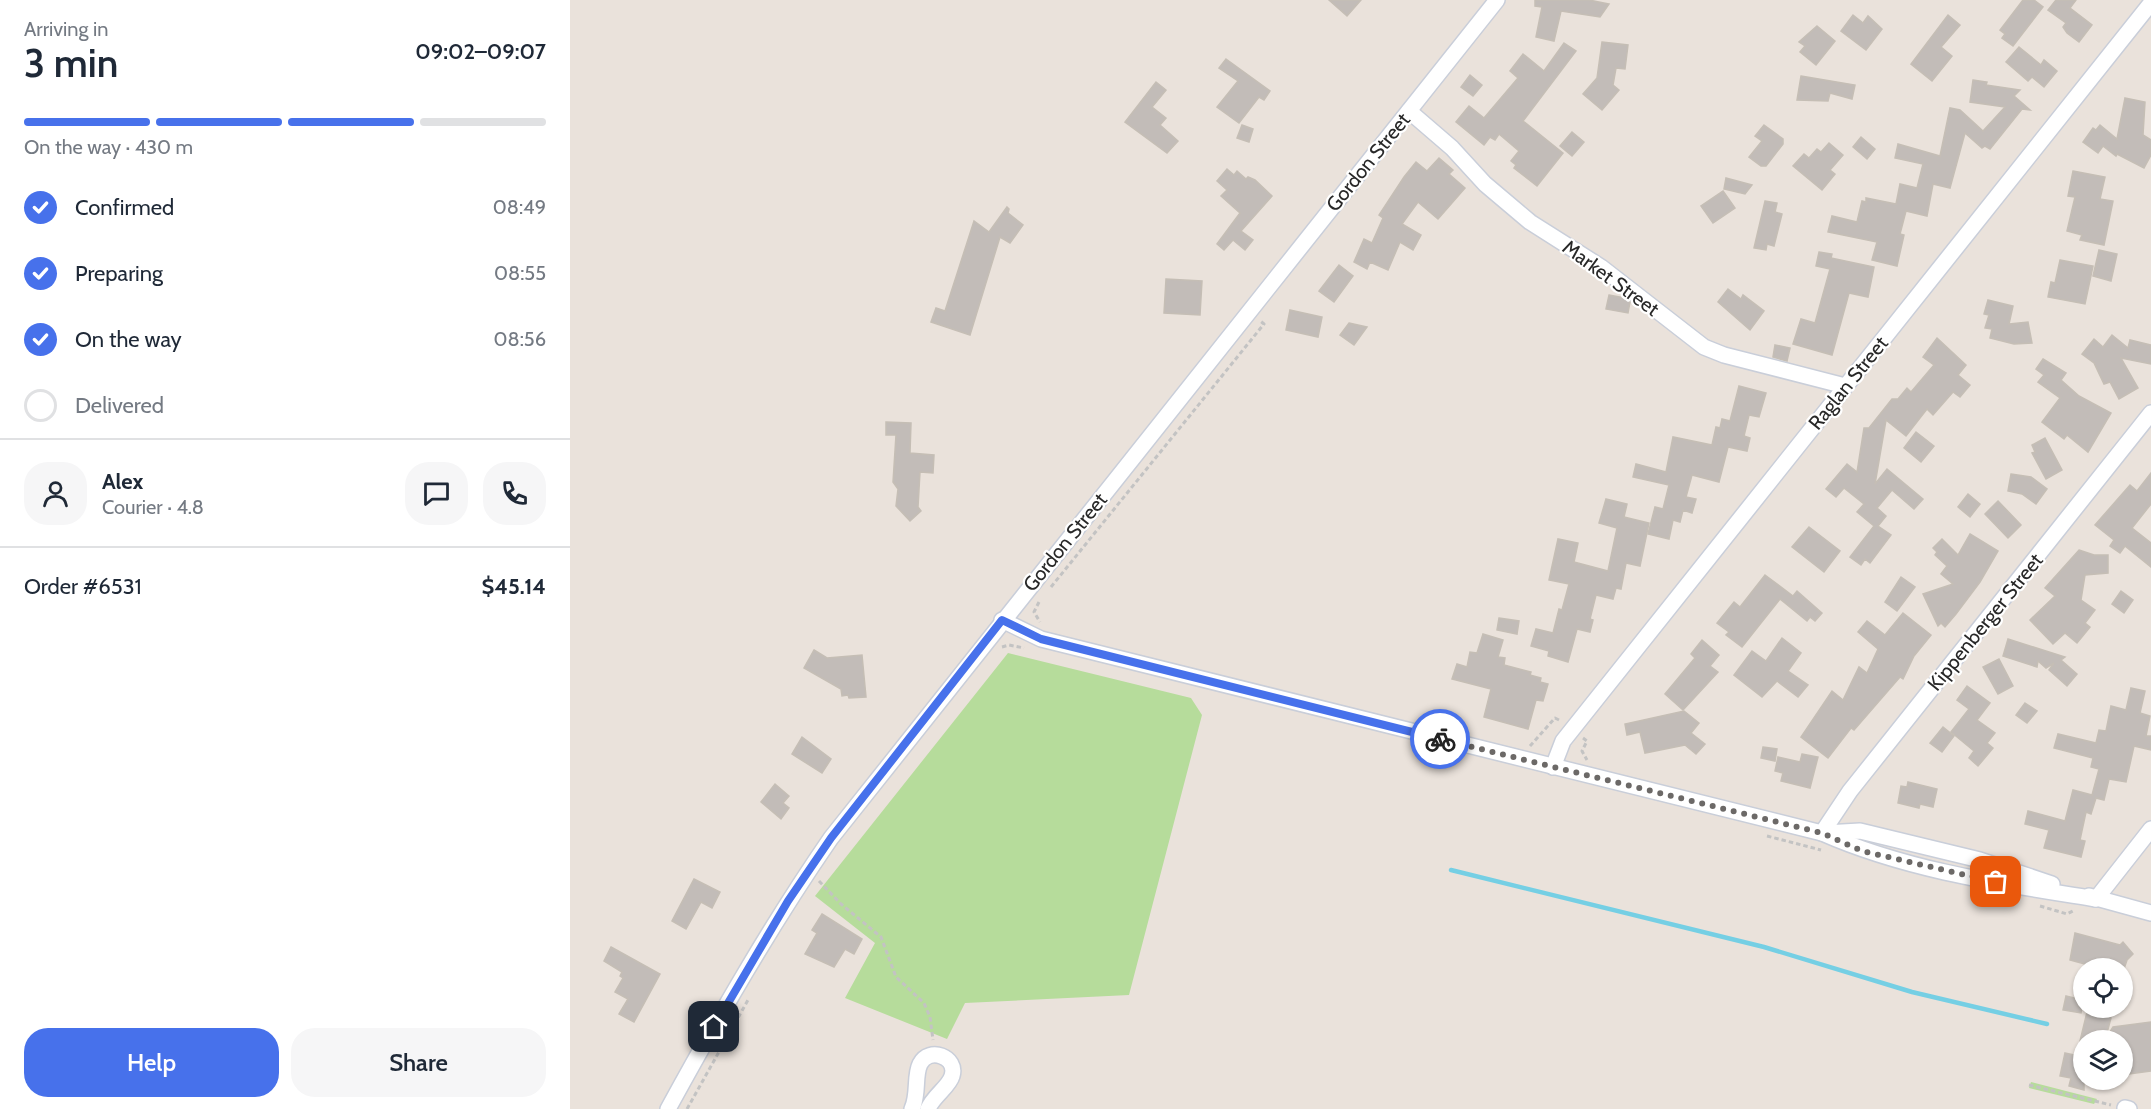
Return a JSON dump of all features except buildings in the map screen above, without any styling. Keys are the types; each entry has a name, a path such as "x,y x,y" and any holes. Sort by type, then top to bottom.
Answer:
{"street":[{"name":"Gordon Street","path":"668,1109 736,986 825,847 1002,620 1497,0"},
{"name":"Raglan Street","path":"1553,767 1563,741 2151,3"},
{"name":"Market Street","path":"1409,111 1452,148 1485,184 1530,222 1601,267 1704,347 1724,356 1845,386"},
{"name":"Kippenberger Street","path":"1822,833 1850,791 2151,413"},
{"path":"1002,620 1041,639 1822,833 1860,831 1969,857 2096,899 2151,914"},
{"path":"2096,899 2151,830"},
{"path":"912,1109 918,1089 920,1065 925,1058 933,1054 943,1055 950,1061 953,1069 952,1078 932,1100 928,1109"}],"path":[{"path":"1044,628 1035,615 1038,604 1264,324 1249,312"},
{"path":"1001,648 1009,645 1029,650"},
{"path":"812,888 822,875"},
{"path":"818,880 841,904 881,938 896,977 924,1003 930,1017 933,1054"},
{"path":"687,1109 749,998"},
{"path":"2029,1085 2127,1108"}],"green space":[{"path":"1008,653 1191,698 1202,715 1129,995 965,1003 947,1039 845,998 875,943 815,896"},
{"path":"2031,1082 2097,1099 2094,1104 2029,1088"}],"waterway":[{"path":"1451,870 1764,947 1912,992 2047,1024"}],"way so far":[{"path":"1440,739 1822,833 1862,851 1996,882"}],"route":[{"path":"714,1027 788,901 831,838 1002,620 1010,627 1041,639 1440,739"}]}
